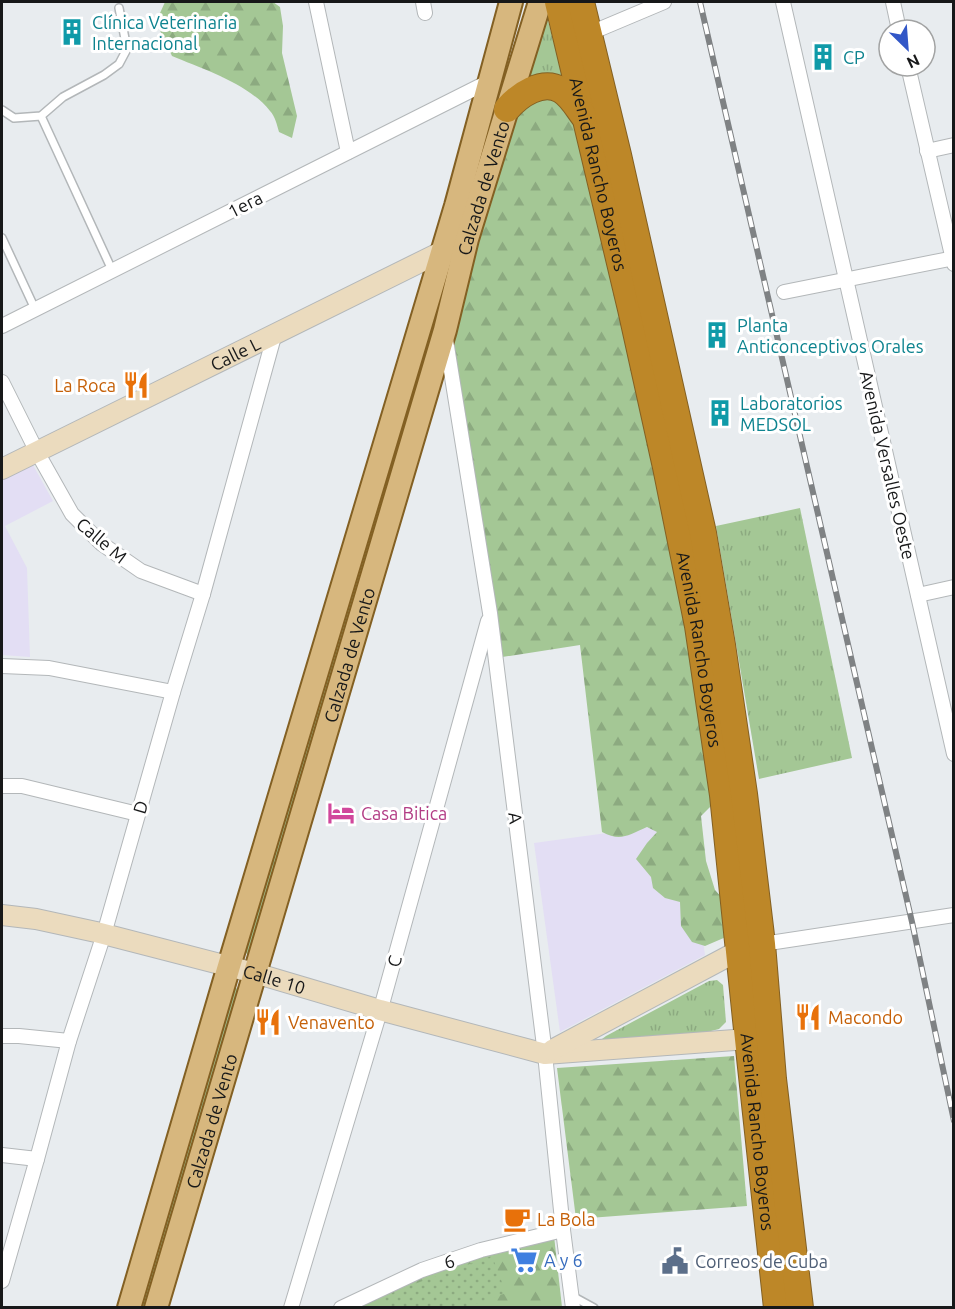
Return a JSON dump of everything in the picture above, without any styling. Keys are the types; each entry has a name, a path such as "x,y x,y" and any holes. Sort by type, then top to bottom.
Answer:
{"highway":[{"name":"Avenida Rancho Boyeros","path":"558,2 631,309 698,626 723,795 773,1079 800,1308"},
{"name":"Avenida Rancho Boyeros","path":"581,2 618,154 703,533 722,645 742,783 750,948 748,1039 777,1308"},
{"path":"574,70 578,49 588,34"},
{"path":"507,109 526,93 551,87 566,94 587,120"},
{"path":"796,1270 806,1308"}],"main road":[{"name":"Calzada de Vento","path":"156,1308 445,330 467,239 466,208 488,82 511,2"},
{"name":"Calzada de Vento","path":"129,1308 439,261 466,208 507,109 540,2"},
{"path":"439,261 444,268 453,271 456,282"}],"street":[{"path":"316,2 348,152"},
{"path":"588,34 664,2"},
{"name":"Avenida Versalles Oeste","path":"783,2 954,754"},
{"path":"893,2 896,18"},
{"path":"784,292 953,260 911,78"},
{"name":"1era","path":"2,326 488,82"},
{"path":"927,151 954,145"},
{"name":"Calle L","path":"2,469 276,333 439,261 467,239"},
{"name":"A","path":"445,330 490,613 545,1054 572,1302"},
{"name":"D","path":"2,1281 69,1041 104,934 203,594 276,333"},
{"name":"Calle M","path":"2,382 37,452 72,514 102,544 141,572 203,594"},
{"path":"918,595 954,587"},
{"name":"C","path":"291,1308 380,1010 490,613"},
{"path":"2,666 49,668 173,692"},
{"path":"2,786 22,786 138,814"},
{"name":"Calle 10","path":"2,915 45,921 104,934 255,973 380,1010 545,1054 748,1039"},
{"path":"545,1054 750,948 954,915"},
{"path":"2,1036 69,1041"},
{"path":"2,1155 37,1159"},
{"name":"6","path":"341,1308 432,1267 481,1250 563,1230"}],"lane":[{"path":"2,110 14,118 41,116 63,97 104,75 119,64 127,49 119,8"},
{"path":"41,116 112,270"},
{"path":"2,238 35,309"},
{"path":"572,1302 594,1308"}],"shaded area":[{"path":"33,465 53,501 5,526 27,568 30,657 2,655 2,480"},
{"path":"687,822 705,955 560,1032 534,843"}],"green space":[{"path":"165,2 273,2 280,7 283,26 282,53 297,116 292,138 279,132 272,113 250,93 225,78 172,56 156,22"},
{"path":"545,10 565,83 520,83"},
{"path":"540,88 579,109 692,637 713,804 701,816 706,861 715,890 726,902 726,937 705,946 692,942 681,926 680,902 665,898 653,888 651,877 636,859 657,832 647,827 629,835 614,837 602,832 580,645 496,658 445,330 507,109"},
{"path":"440,277 445,290 252,954 247,954 243,949"},
{"path":"800,508 852,758 759,779 716,526"},
{"path":"717,980 723,985 726,1022 719,1029 602,1042 606,1036 709,981"},
{"path":"238,988 242,994 151,1307 137,1308 230,990"},
{"path":"734,1056 747,1206 576,1219 557,1068"},
{"path":"553,1227 562,1307 340,1308"},
{"path":"492,1256 506,1293 465,1308 385,1307 381,1296"}],"railway":[{"path":"700,2 912,922 954,1121"}],"place":[{"name":"Clínica Veterinaria Internacional","path":"72,32"},
{"name":"CP","path":"823,57"},
{"name":"Planta Anticonceptivos Orales","path":"717,335"},
{"name":"La Roca","path":"136,385"},
{"name":"Laboratorios MEDSOL","path":"720,413"},
{"name":"Casa Bitica","path":"341,813"},
{"name":"Macondo","path":"808,1017"},
{"name":"Venavento","path":"268,1022"},
{"name":"La Bola","path":"517,1219"},
{"name":"A y 6","path":"524,1260"},
{"name":"Correos de Cuba","path":"675,1261"}]}
